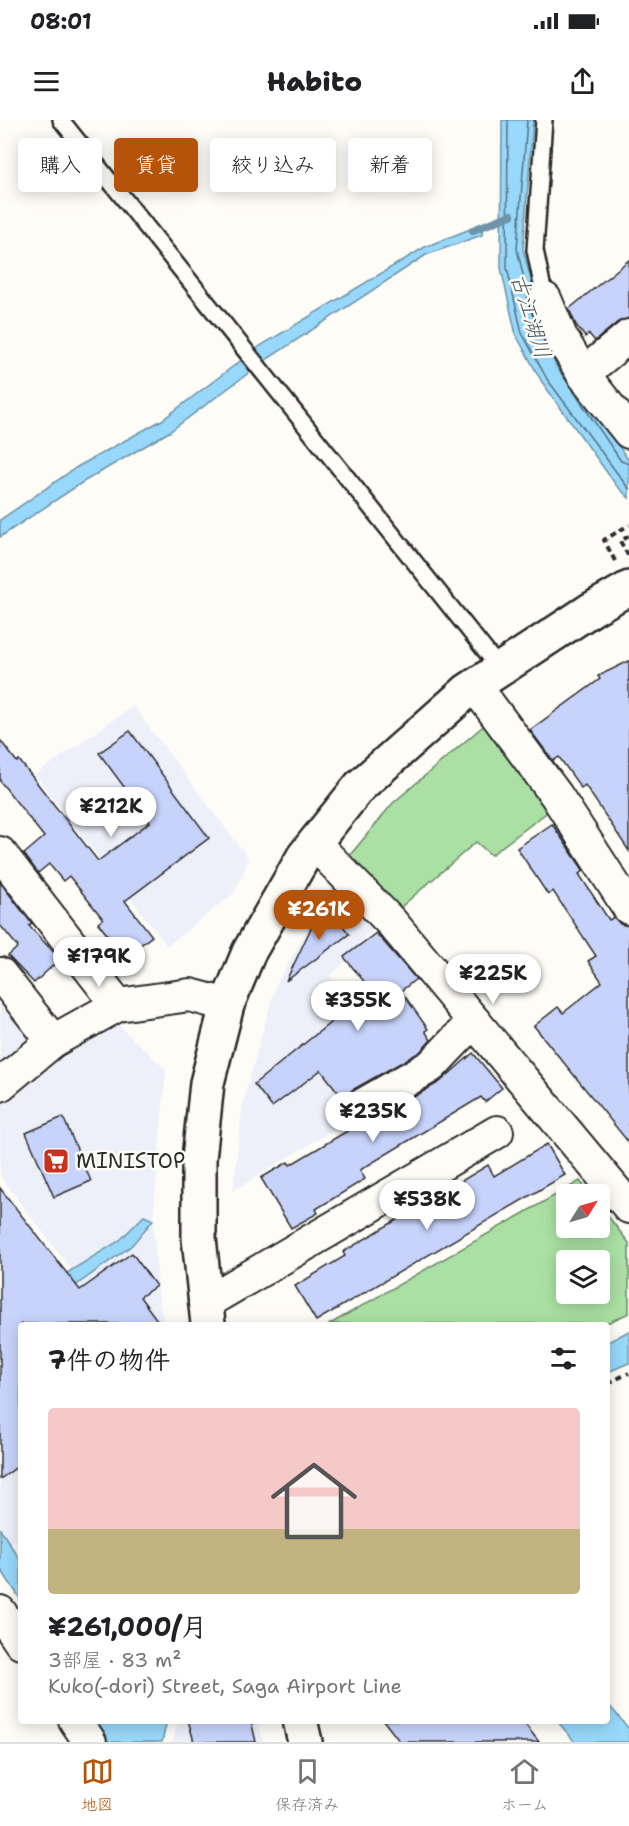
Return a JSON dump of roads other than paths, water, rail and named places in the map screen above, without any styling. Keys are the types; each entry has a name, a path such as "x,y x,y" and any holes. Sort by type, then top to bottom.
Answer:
{"main road":[{"path":"206,1314 199,1238 199,1159 207,1083 227,1005 249,952 304,856 360,786 488,678 592,609 622,575"},
{"path":"301,1724 305,1742"}],"street":[{"path":"544,299 561,337 583,374 629,432"},
{"path":"583,374 629,336"},
{"path":"488,678 556,795 629,908"},
{"path":"314,843 393,923 629,1207"},
{"path":"0,853 118,1005"},
{"path":"0,974 53,1041"},
{"path":"0,1085 53,1041 118,1005 190,995 227,1005"},
{"path":"361,1106 431,1066 474,1021"},
{"path":"206,1314 497,1132"},
{"path":"0,1612 18,1639"},
{"path":"78,1724 90,1742"}],"lane":[{"path":"61,120 265,373 488,678"},
{"path":"544,120 535,250 544,299"}],"water":[{"name":"古江湖川","path":"502,120 533,120 523,249 539,311 561,363 629,461 629,498 616,485 542,382 516,335 501,268"},
{"path":"483,224 482,235 426,255 269,358 169,432 83,482 0,537 0,520 77,467 162,420 260,346 425,247"},
{"path":"144,1216 153,1220 131,1246 24,1322 18,1322 16,1328 5,1311 119,1241"},
{"path":"629,1331 629,1363 610,1371 610,1341"},
{"path":"0,1529 18,1556 18,1595 0,1568"},
{"path":"610,1706 629,1729 629,1742 575,1742 560,1724 610,1724"},
{"path":"96,1724 166,1724 162,1742 109,1742"}],"waterway":[{"path":"473,230 511,215"}],"place":[{"name":"MINISTOP","path":"56,1161"}]}
